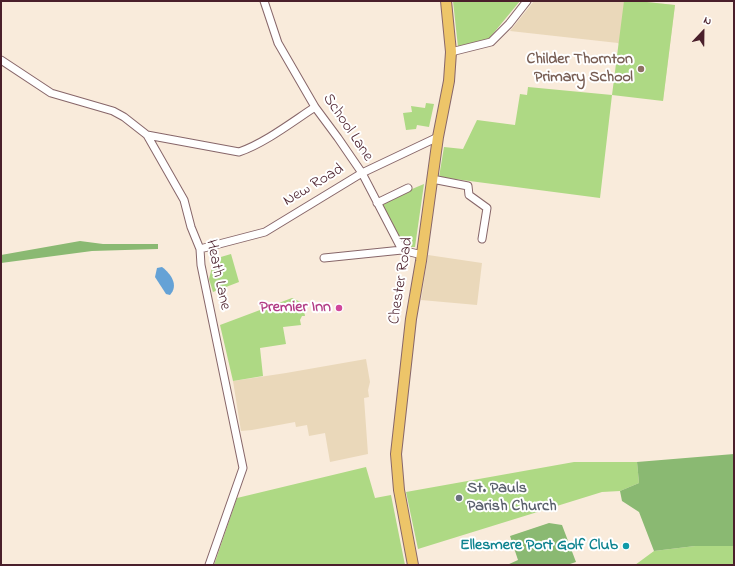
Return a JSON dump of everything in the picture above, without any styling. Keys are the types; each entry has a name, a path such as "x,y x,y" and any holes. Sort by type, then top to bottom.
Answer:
{"main road":[{"name":"Chester Road","path":"413,565 399,490 396,454 410,326 422,255 438,137 449,81 451,52 446,1"}],"street":[{"name":"School Lane","path":"264,1 278,43 315,107 362,173 402,250"},
{"path":"451,52 491,42 509,24 527,1"},
{"name":"Heath Lane","path":"1,60 51,93 113,112 124,117 147,135 184,200 200,249 201,265 243,468 209,565"},
{"path":"147,135 239,152 248,149 315,107"},
{"name":"New Road","path":"200,249 264,232 362,173 438,137"},
{"path":"432,180 468,186 469,195 487,208 482,239"},
{"path":"377,203 408,188"},
{"path":"402,250 422,255"},
{"name":"Chester Road","path":"324,258 402,250"}],"shaded area":[{"name":"Childer Thornton Primary School","path":"534,1 637,1 675,5 663,101 618,43 510,31"},
{"path":"428,255 482,263 477,305 421,300"},
{"path":"366,359 370,382 368,390 369,397 364,398 368,454 330,462 325,433 309,436 307,425 296,427 295,422 241,431 233,381"}],"green space":[{"path":"453,1 520,1 487,41 458,47"},
{"path":"624,1 675,5 663,101 612,95"},
{"path":"528,87 612,95 600,198 439,177 444,147 463,149 477,120 515,125 520,94 527,95"},
{"path":"426,103 434,104 429,127 417,125 416,129 406,130 403,113 412,112 411,106 425,108"},
{"path":"424,184 415,247 403,247 381,202"},
{"path":"80,241 103,244 158,244 158,249 92,251 1,263 1,255"},
{"path":"231,254 239,282 213,292 209,279 214,259"},
{"path":"292,298 303,303 305,316 302,316 300,320 301,325 283,327 286,344 260,348 263,376 233,381 220,325"},
{"path":"734,454 734,546 695,546 654,551 639,512 622,501 620,491 639,483 637,462"},
{"path":"574,462 637,462 639,483 620,491 602,492 418,549 406,492"},
{"path":"366,467 375,498 391,495 405,565 214,565 237,498"},
{"path":"549,523 562,525 576,562 567,565 507,565 518,560 510,536"},
{"name":"Ellesmere Port Golf Club","path":"695,546 734,546 734,565 635,565 654,551"}],"water":[{"path":"162,267 173,280 174,287 170,295 166,294 155,277 157,268"}],"place":[{"name":"Childer Thornton Primary School","path":"641,69"},
{"name":"Premier Inn","path":"339,308"},
{"name":"St. Pauls Parish Church","path":"459,498"},
{"name":"Ellesmere Port Golf Club","path":"626,546"}]}
